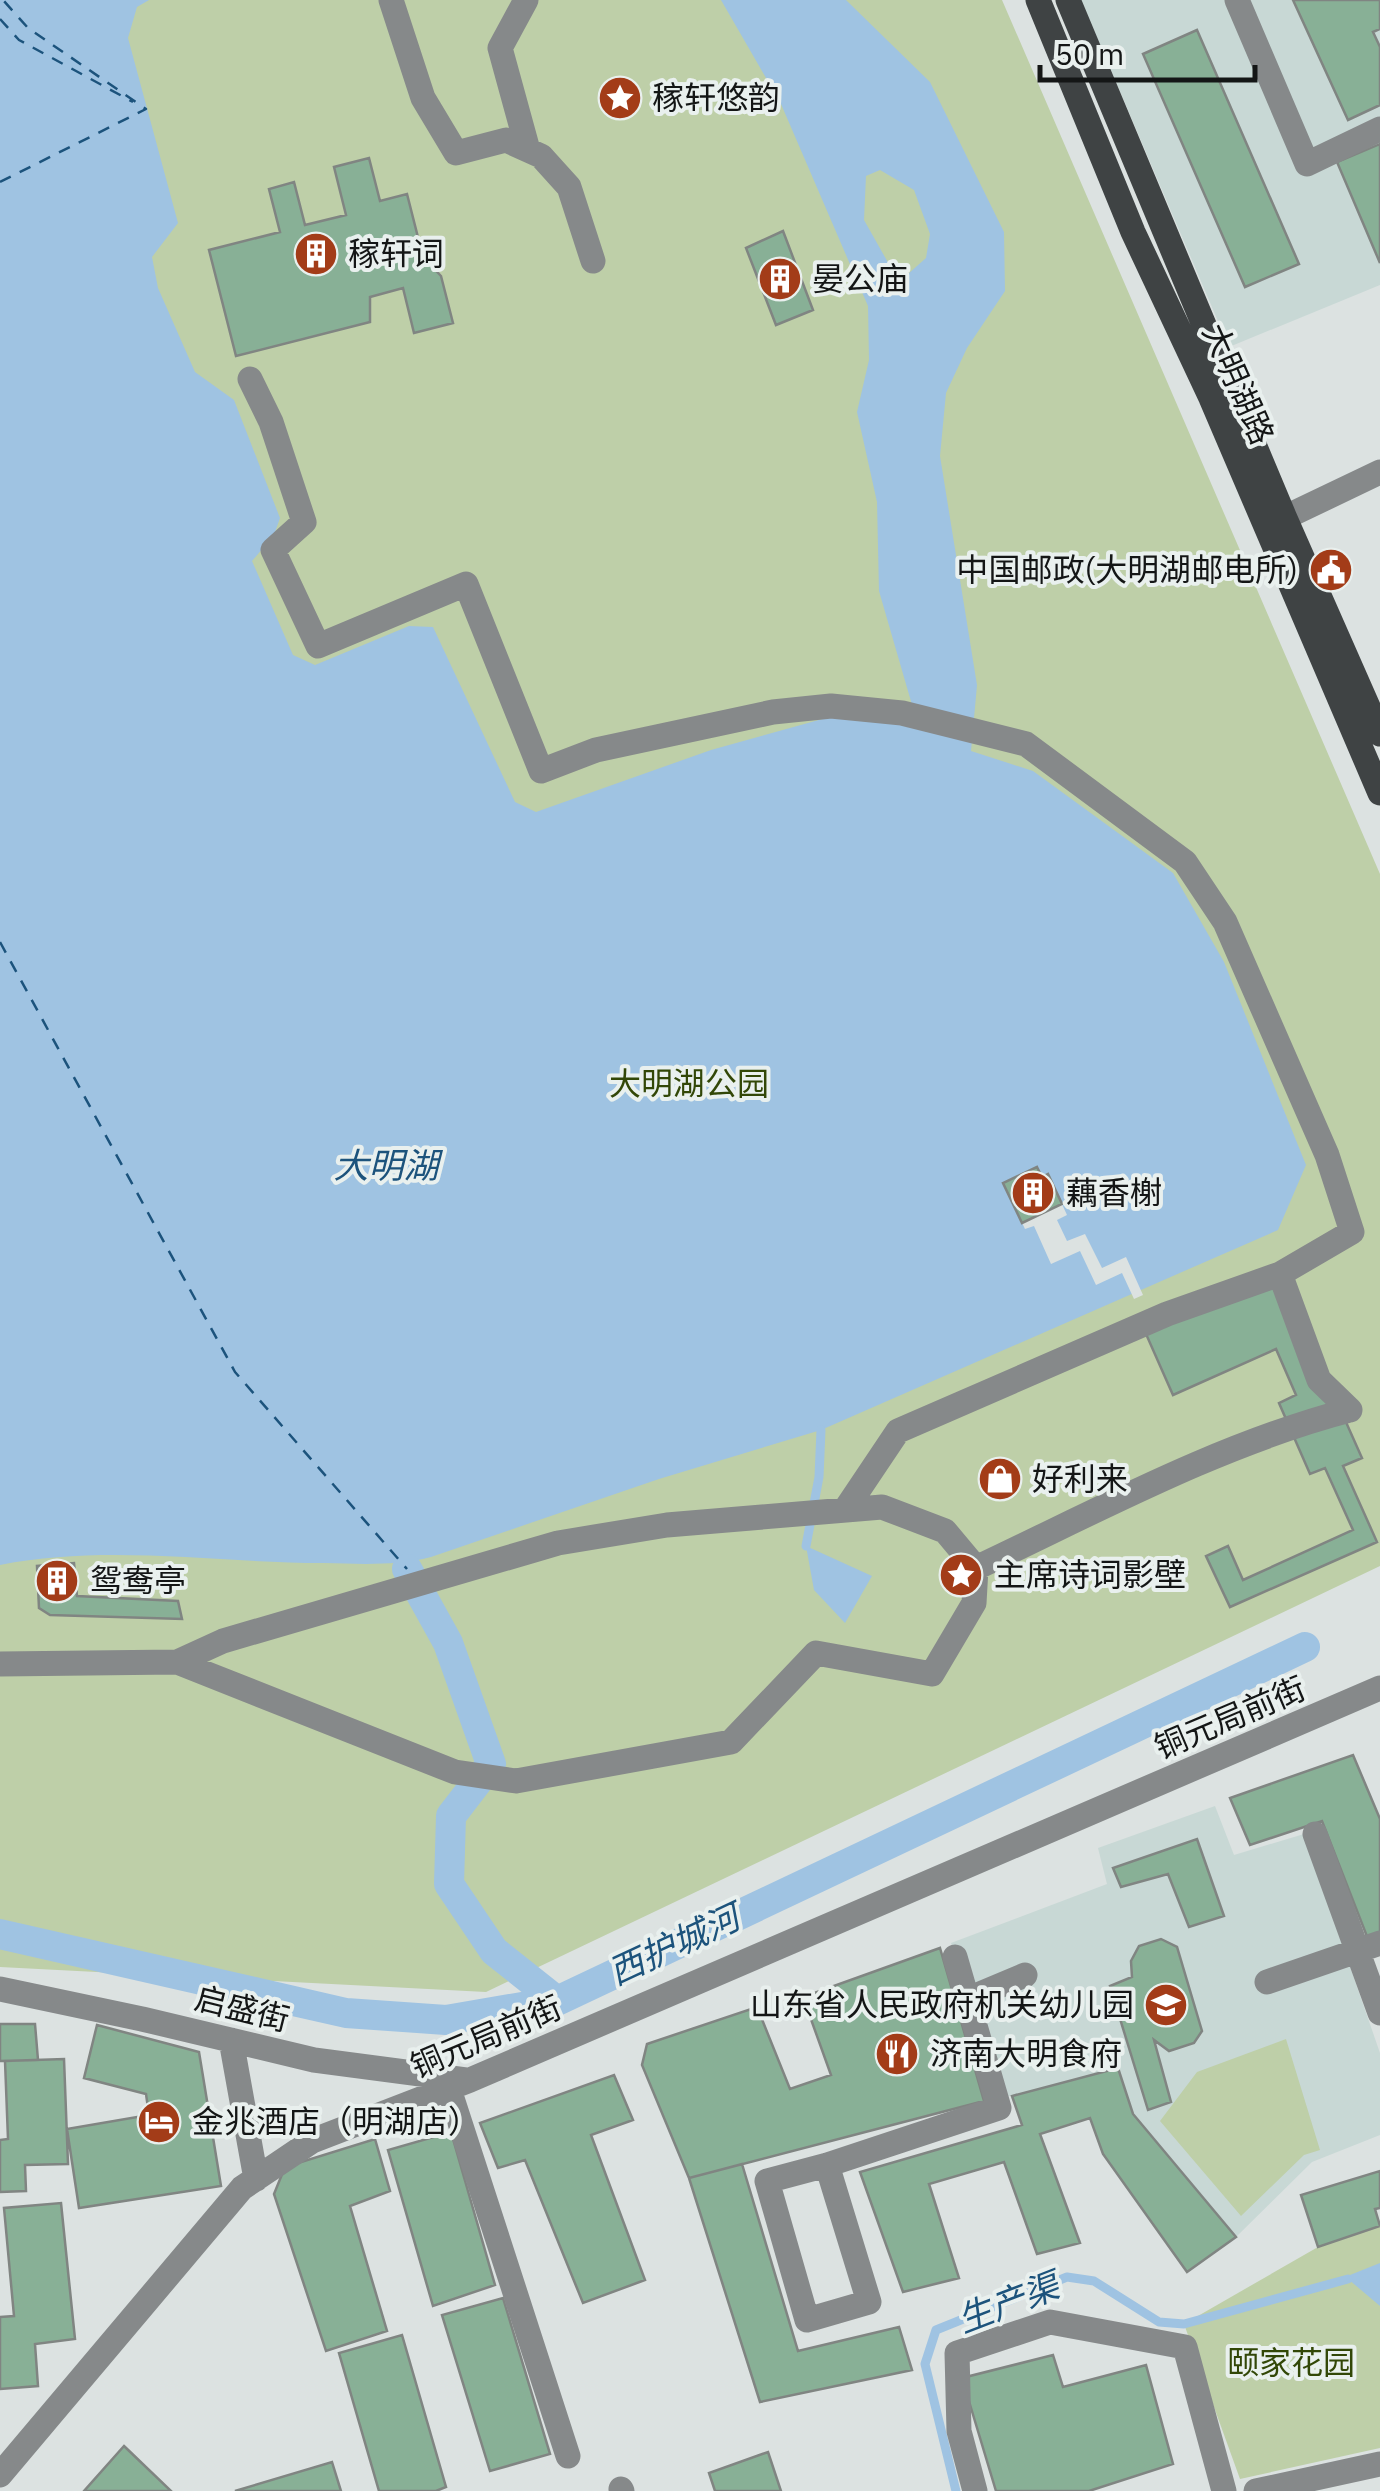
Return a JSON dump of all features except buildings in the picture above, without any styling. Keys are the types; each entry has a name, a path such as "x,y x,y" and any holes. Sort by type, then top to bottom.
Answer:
{"main road":[{"name":"大明湖路","path":"1038,0 1133,232 1210,398 1380,734"},
{"name":"大明湖路","path":"1068,0 1380,793"}],"street":[{"path":"391,0 423,98 456,153 506,140 541,156 569,187 593,261"},
{"path":"526,0 500,48 528,150"},
{"path":"1237,0 1307,164 1380,129"},
{"path":"250,379 271,422 304,522 274,550 318,646 466,584 541,771 596,750 773,712 831,706 902,713 1026,744 1185,862 1224,922 1327,1154 1352,1232 1280,1274 1167,1314 898,1431 838,1511"},
{"path":"1274,521 1380,472"},
{"path":"976,1568 1193,1467 1307,1421 1350,1410 1319,1380 1280,1274"},
{"path":"0,1664 178,1662 455,1772 516,1781 731,1742 816,1653 932,1674 974,1603 976,1568 944,1530 882,1506 667,1526 558,1544 372,1595 222,1641 178,1662"},
{"name":"铜元局前街","path":"0,2475 242,2188 312,2141 460,2084 1380,1688"},
{"path":"1315,1834 1368,1946 1380,2013"},
{"path":"1266,1982 1368,1946"},
{"path":"827,2165 869,2302 807,2320 767,2181 999,2108 955,1957"},
{"path":"968,2000 1025,1976"},
{"name":"启盛街","path":"0,1990 314,2060 460,2084"},
{"path":"231,2040 256,2179"},
{"path":"460,2084 568,2456"},
{"path":"975,2491 960,2431 957,2353 1050,2322 1186,2347 1224,2491"},
{"path":"1256,2491 1380,2464"},
{"path":"0,2486 6,2491"}],"shaded area":[{"path":"1081,0 1380,0 1380,285 1229,347"},
{"name":"山东省人民政府机关幼儿园","path":"1215,1806 1234,1855 1304,1834 1380,2053 1380,2135 1312,2162 1236,2237 1133,2114 1117,2068 1012,2096 996,2096 951,1943 1107,1884 1098,1848"}],"green space":[{"name":"大明湖公园","path":"0,0 1002,0 1380,874 1380,1566 486,1992 0,1967"},
{"path":"1286,2039 1320,2150 1304,2155 1241,2216 1160,2121 1197,2072"},
{"name":"颐家花园","path":"1380,2226 1380,2448 1240,2479 1184,2324 1318,2247"}],"water":[{"name":"大明湖","path":"0,0 149,0 137,7 128,38 178,223 152,257 158,288 195,372 234,400 280,518 274,535 252,561 293,655 315,665 409,626 433,627 515,802 536,812 711,750 844,713 919,729 879,591 877,502 857,412 869,360 868,306 781,104 721,0 846,0 930,82 1004,232 1005,291 967,348 946,393 940,456 977,685 971,751 1033,771 1173,873 1224,962 1306,1165 1278,1230 821,1430 659,1479 431,1557 365,1564 121,1555 0,1565","holes":["880,170 914,190 930,234 926,258 899,282 864,220 866,176"]},
{"path":"806,1546 872,1576 845,1623 814,1590"},
{"path":"1380,2263 1380,2306 1348,2279"}],"pier":[{"path":"1037,1167 1042,1177 1048,1174 1067,1215 1057,1220 1067,1241 1085,1234 1102,1268 1126,1257 1143,1295 1134,1299 1122,1273 1096,1285 1080,1251 1051,1264 1034,1226 1025,1229 1003,1183"}],"waterway":[{"path":"806,1546 819,1477 821,1430"},
{"path":"407,1569 448,1643 491,1764 451,1816 449,1884 494,1951 557,2001"},
{"name":"西护城河","path":"0,1934 346,2013 446,2020 557,2001 1305,1647"},
{"name":"生产渠","path":"956,2491 925,2364 936,2330 1067,2277 1094,2281 1159,2322 1184,2324 1348,2279"}],"ferry route":[{"path":"0,182 146,109 28,28 3,0"},
{"path":"0,19 19,40 133,102"},
{"path":"0,942 235,1372 407,1569"}],"place":[{"name":"稼轩悠韵","path":"620,98"},
{"name":"稼轩词","path":"316,254"},
{"name":"晏公庙","path":"780,279"},
{"name":"中国邮政(大明湖邮电所)","path":"1331,570"},
{"name":"藕香榭","path":"1033,1193"},
{"name":"好利来","path":"1000,1479"},
{"name":"主席诗词影壁","path":"961,1575"},
{"name":"鸳鸯亭","path":"57,1581"},
{"name":"山东省人民政府机关幼儿园","path":"1166,2005"},
{"name":"济南大明食府","path":"897,2054"},
{"name":"金兆酒店（明湖店）","path":"159,2122"}]}
